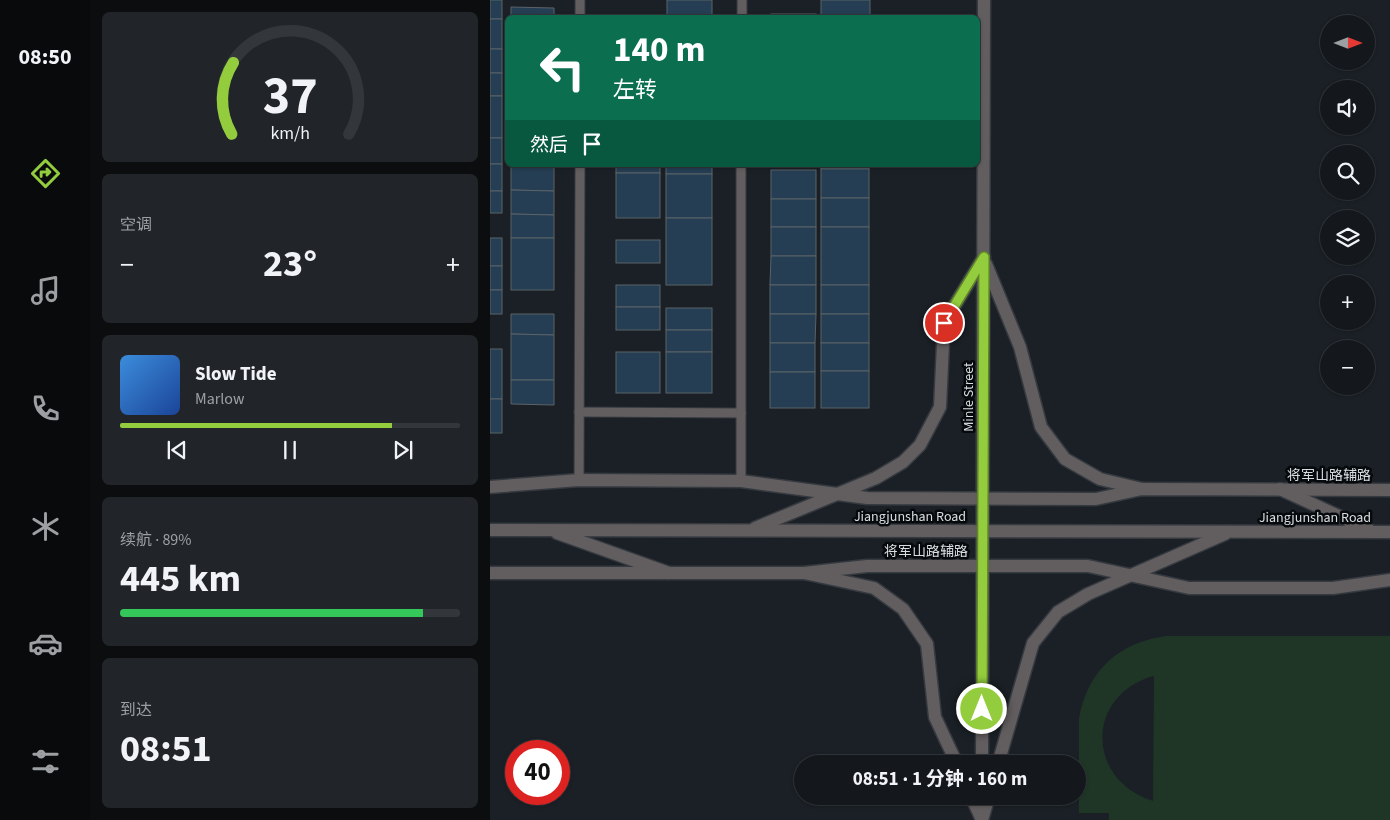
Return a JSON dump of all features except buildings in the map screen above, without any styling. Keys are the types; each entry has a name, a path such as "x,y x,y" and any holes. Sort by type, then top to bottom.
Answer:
{"street":[{"name":"Minle Street","path":"982,755 984,0"},
{"path":"984,257 1020,347 1041,427 1065,459 1100,479 1142,489"},
{"path":"749,531 876,478 904,462 920,444 940,407 944,323 984,257"},
{"name":"将军山路辅路","path":"490,487 579,480 741,481 867,498 1096,499 1142,489 1390,490"},
{"path":"1280,489 1373,532"},
{"name":"Jiangjunshan Road","path":"490,530 1390,532"},
{"path":"548,530 669,573"},
{"path":"1001,755 1033,643 1058,612 1088,594 1230,532"},
{"name":"将军山路辅路","path":"490,573 804,574 867,566 1088,566 1189,588 1333,588 1390,580"},
{"path":"804,574 874,588 903,609 927,644 936,717 952,755"},
{"path":"975,805 982,820"},
{"path":"982,805 982,820"},
{"path":"982,820 986,805"}],"lane":[{"path":"580,0 580,15"},
{"path":"742,0 742,15"},
{"path":"579,480 580,167"},
{"path":"741,481 742,167"},
{"path":"579,412 741,412"}],"green space":[{"path":"1167,636 1390,636 1390,820 1109,820 1109,813 1079,813 1079,805 1086,805 1086,755 1079,755 1079,718 1083,701 1098,673 1108,661 1134,645 1150,639","holes":["1153,676 1153,801 1131,790 1115,775 1106,757 1102,738 1105,719 1115,701 1131,686"]}],"route":[{"path":"944,323 984,257 982,709"}]}
